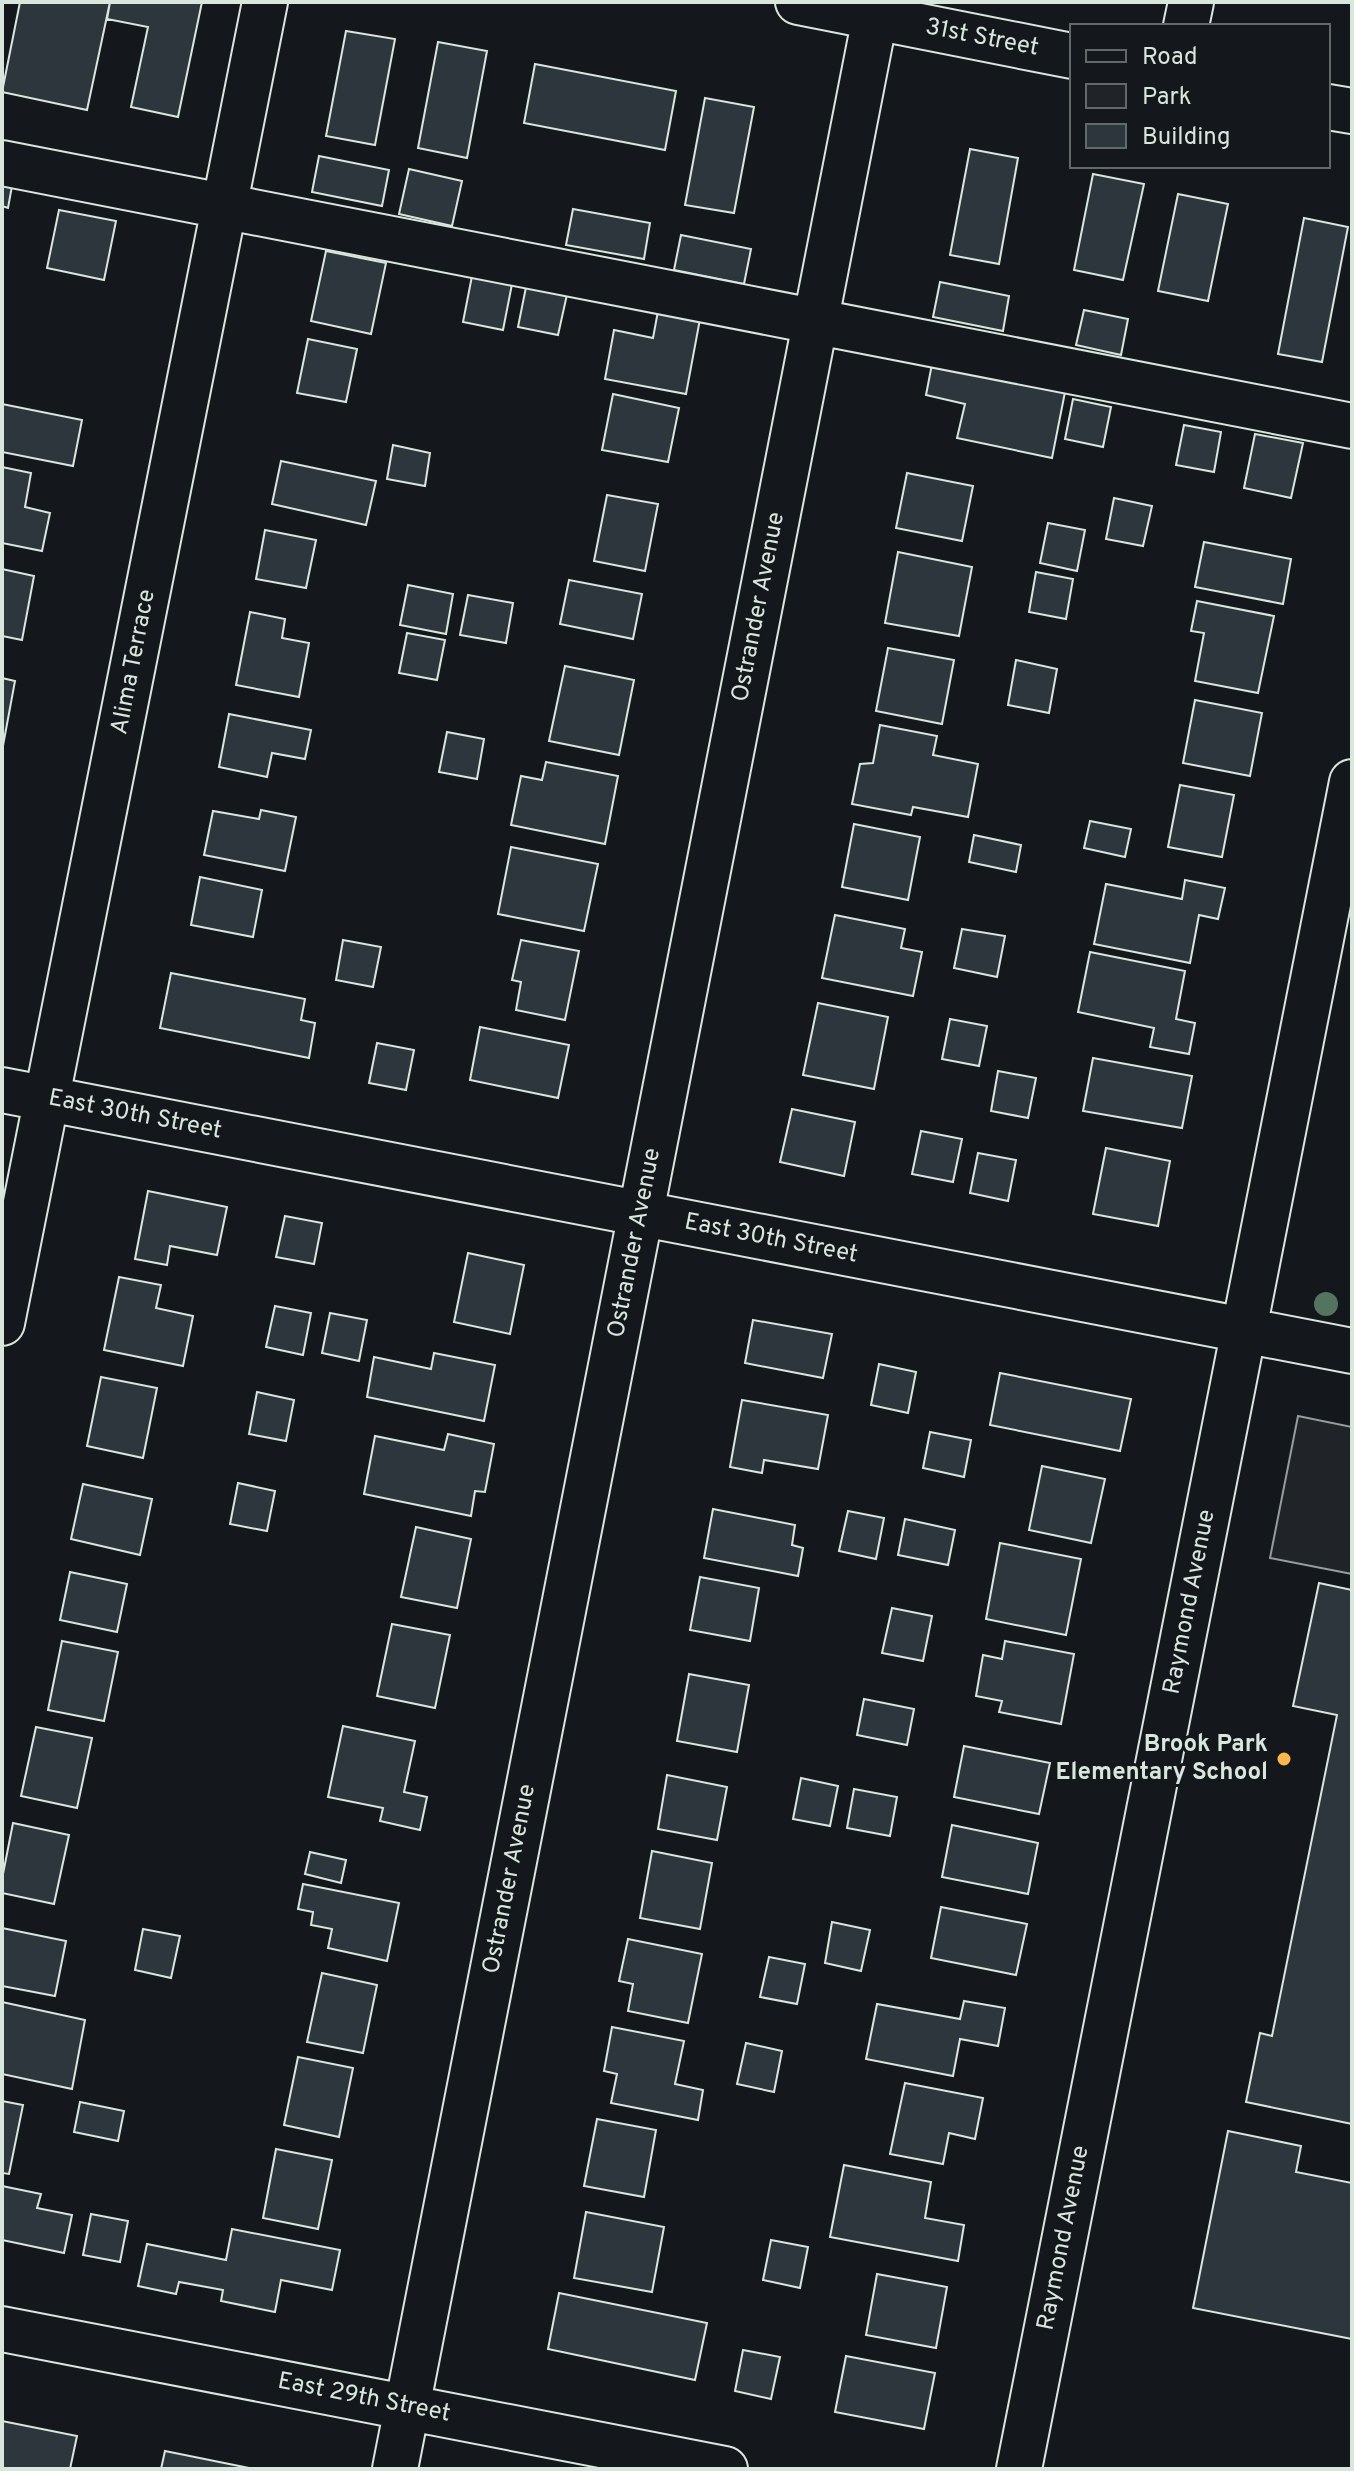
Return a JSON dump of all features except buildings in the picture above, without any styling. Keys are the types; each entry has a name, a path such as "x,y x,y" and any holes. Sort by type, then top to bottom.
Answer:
{"street":[{"name":"Alima Terrace","path":"2,1323 265,2"},
{"name":"31st Street","path":"798,2 877,9 1070,56"},
{"path":"1186,24 1191,2"},
{"name":"Ostrander Avenue","path":"395,2469 877,9"},
{"path":"1330,107 1352,111"},
{"path":"2,163 1352,426"},
{"name":"Raymond Avenue","path":"1019,2469 1352,782"},
{"name":"East 30th Street","path":"2,1090 1352,1351"},
{"name":"East 29th Street","path":"2,2329 725,2469"}],"green space":[{"path":"1298,1416 1352,1427 1352,1574 1270,1558"}],"place":[{"name":"Brook Park Elementary School","path":"1284,1759"}]}
